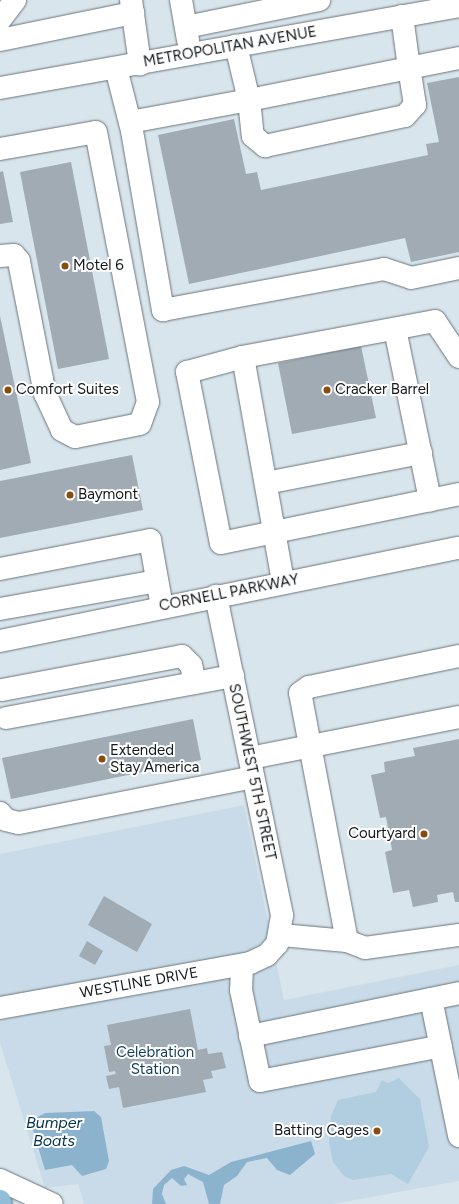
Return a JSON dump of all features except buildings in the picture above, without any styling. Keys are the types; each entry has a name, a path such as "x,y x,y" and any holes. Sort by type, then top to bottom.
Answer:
{"street":[{"path":"0,20 15,0"},
{"path":"181,0 191,54"},
{"path":"186,27 318,0"},
{"name":"METROPOLITAN AVENUE","path":"0,88 459,6"},
{"path":"0,40 132,7 140,64"},
{"path":"236,46 249,100 253,136 265,146 405,116 415,105 402,16"},
{"path":"130,122 459,58"},
{"path":"116,68 130,122 163,310 384,269 411,278 459,268"},
{"path":"0,149 96,132 148,402 140,424 75,437 62,430 45,394 19,261 14,255 0,256"},
{"path":"459,357 435,321 243,357 187,372 221,544 459,494"},
{"path":"395,329 430,500"},
{"path":"243,357 284,582"},
{"path":"266,483 420,453"},
{"path":"0,569 150,540 162,607"},
{"name":"CORNELL PARKWAY","path":"0,641 284,582 459,548"},
{"path":"0,609 157,581"},
{"name":"SOUTHWEST 5TH STREET","path":"216,596 282,915 278,941"},
{"path":"195,683 191,665 182,656 1,684 3,722 232,676"},
{"path":"347,941 308,746 300,693 309,686 459,656"},
{"path":"0,813 6,820 19,823 251,767 308,746 459,717"},
{"path":"278,941 347,941 366,948 459,935"},
{"name":"WESTLINE DRIVE","path":"0,1008 242,965 259,960 278,941"},
{"path":"242,965 242,990 260,1081 441,1046"},
{"path":"250,1036 459,993"},
{"path":"431,999 459,1136"},
{"path":"0,1180 52,1204"}],"shaded area":[{"name":"Celebration Station","path":"244,805 284,1000 459,965 459,1181 333,1204 84,1204 78,1184 45,1188 0,1043 0,854"},
{"name":"Batting Cages","path":"399,1078 420,1099 429,1147 408,1184 391,1174 353,1180 344,1176 333,1162 329,1144 331,1117 338,1100 376,1092 382,1080 388,1083"}],"water":[{"name":"Bumper Boats","path":"94,1111 101,1117 109,1161 106,1169 82,1176 72,1165 45,1170 33,1130 36,1118 45,1113"},
{"path":"311,1141 315,1154 290,1175 277,1170 267,1158 247,1162 237,1176 224,1185 220,1204 209,1204 203,1182 188,1174 184,1179 187,1185 181,1186 172,1178 164,1185 162,1194 166,1204 152,1204 153,1189 171,1170 184,1166 209,1175 231,1162"}],"place":[{"name":"Motel 6","path":"65,266"},
{"name":"Comfort Suites","path":"8,390"},
{"name":"Cracker Barrel","path":"327,390"},
{"name":"Baymont","path":"70,495"},
{"name":"Extended Stay America","path":"102,759"},
{"name":"Courtyard","path":"424,834"},
{"name":"Batting Cages","path":"377,1131"}]}
